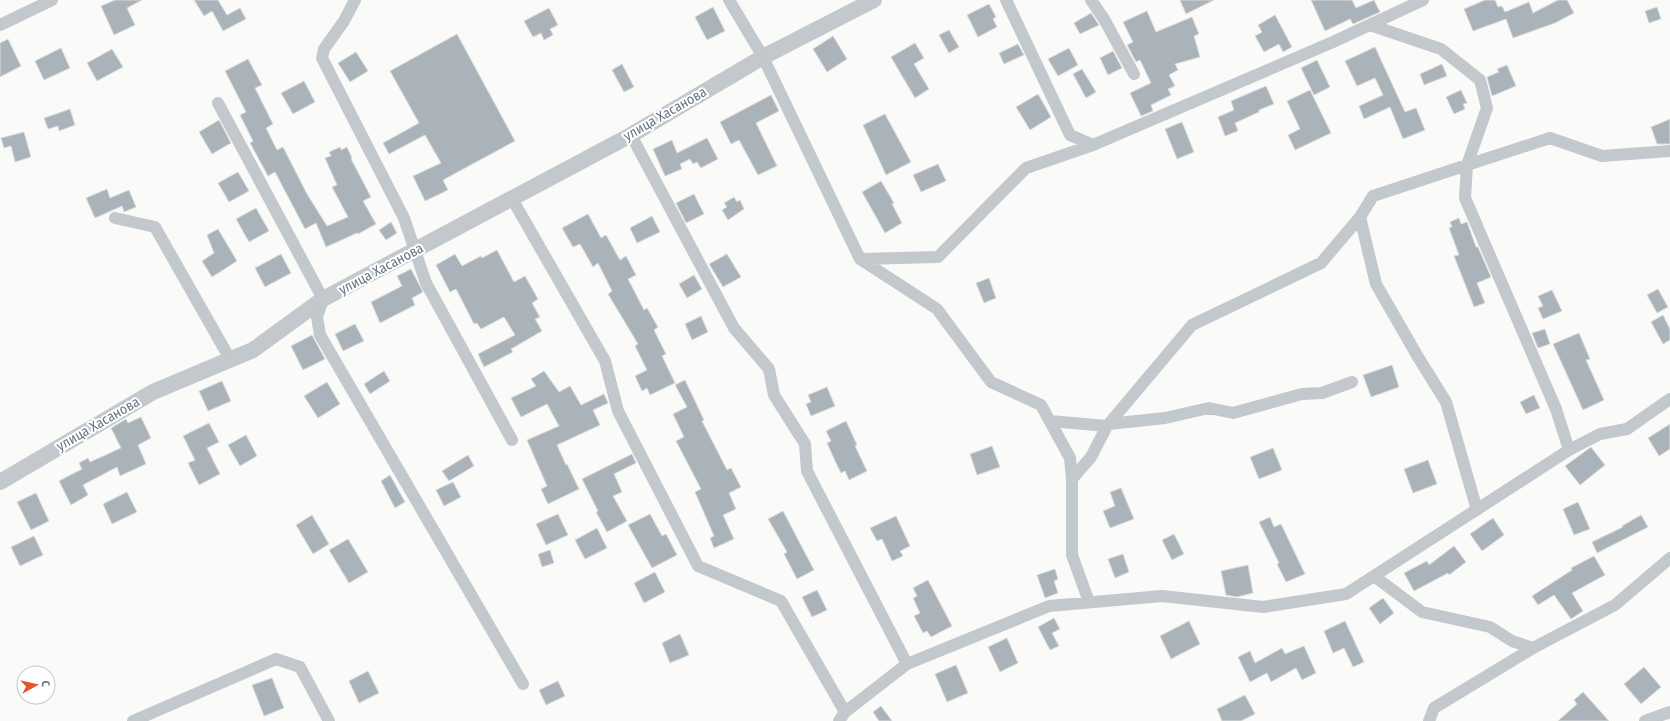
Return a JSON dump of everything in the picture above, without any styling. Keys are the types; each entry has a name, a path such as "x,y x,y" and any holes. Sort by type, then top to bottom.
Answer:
{"street":[{"path":"0,25 52,0"},
{"path":"355,0 344,20 324,49 322,58 404,218 416,250 426,284 512,440"},
{"path":"729,0 763,58 860,259 937,309 992,382 1041,405 1070,458 1072,479 1072,554 1089,602"},
{"name":"улица Хасанова","path":"0,482 153,392 253,350 323,299 631,134 763,58 874,0"},
{"path":"1006,0 1070,135 1093,146"},
{"path":"1091,0 1104,19 1134,74"},
{"path":"860,259 938,258 1026,168 1093,146 1370,25 1423,0"},
{"path":"1370,25 1442,49 1480,80 1487,108 1467,165 1465,198 1556,409 1569,450"},
{"path":"218,103 323,299 318,318 320,335 524,684"},
{"path":"631,134 734,328 769,369 774,395 805,444 807,471 907,664"},
{"path":"1072,479 1091,457 1108,425 1192,325 1321,263 1360,218 1373,196 1550,138 1602,156 1670,151"},
{"path":"511,197 605,362 618,411 698,566 782,601 842,716 907,664 1049,606 1162,596 1263,607 1346,594 1569,450 1600,434 1627,429 1670,399"},
{"path":"115,218 155,227 230,359"},
{"path":"1360,218 1376,284 1418,358 1446,402 1477,510"},
{"path":"1050,421 1108,425 1165,418 1209,408 1233,413 1302,394 1322,393 1352,382"},
{"path":"1429,721 1434,708 1533,648 1615,604 1670,558"},
{"path":"1374,576 1422,612 1490,627 1512,641 1533,648"},
{"path":"133,721 276,659 300,667 329,721"},
{"path":"1646,721 1670,712"}],"building":[{"path":"115,0 142,0 127,8 135,25 114,35 101,6"},
{"path":"194,0 218,0 227,15 240,8 246,19 223,31 212,11 204,16"},
{"path":"1180,0 1214,0 1186,14"},
{"path":"1311,0 1352,0 1356,8 1374,0 1380,12 1353,24 1350,19 1325,31"},
{"path":"1485,0 1495,0 1498,7 1502,6 1505,12 1529,2 1533,13 1558,0 1567,0 1574,13 1555,23 1513,38 1506,19 1473,31 1464,9"},
{"path":"989,4 996,17 993,19 997,27 978,37 967,15"},
{"path":"713,7 725,31 707,40 695,17"},
{"path":"1657,7 1661,19 1649,23 1645,11"},
{"path":"549,8 558,25 550,29 553,35 544,40 541,33 533,37 524,21"},
{"path":"1147,11 1156,32 1192,17 1199,34 1194,36 1200,57 1175,64 1178,70 1169,75 1175,86 1168,89 1171,95 1151,105 1153,111 1141,116 1130,93 1151,83 1140,60 1136,62 1127,45 1133,42 1123,22"},
{"path":"1091,13 1099,25 1080,34 1074,23"},
{"path":"1275,15 1292,47 1283,52 1279,44 1264,52 1255,36 1262,32 1258,25"},
{"path":"949,30 959,47 949,53 939,35"},
{"path":"457,34 515,141 443,180 448,190 425,201 413,176 441,163 425,135 389,154 383,143 419,123 390,71"},
{"path":"833,36 847,59 827,72 813,49"},
{"path":"8,39 21,66 0,77 0,43"},
{"path":"915,43 924,58 914,64 929,89 915,98 891,57"},
{"path":"1018,44 1024,55 1004,64 999,53"},
{"path":"1375,47 1405,112 1416,108 1425,130 1403,139 1390,107 1364,119 1359,106 1383,95 1375,78 1357,86 1345,61"},
{"path":"61,48 70,68 44,80 35,61"},
{"path":"1069,48 1078,65 1058,76 1048,59"},
{"path":"112,49 123,67 97,81 87,63"},
{"path":"1113,51 1122,68 1108,75 1100,58"},
{"path":"356,52 368,71 350,82 338,63"},
{"path":"248,59 262,85 255,88 273,124 266,128 277,150 283,147 307,194 327,226 348,217 332,187 337,185 325,158 331,156 329,152 340,147 341,150 347,147 352,158 351,159 371,197 363,201 376,224 358,234 357,233 326,247 316,223 305,229 275,172 268,176 250,143 253,141 240,115 246,112 225,71"},
{"path":"1317,60 1330,87 1314,95 1301,68"},
{"path":"622,64 634,87 624,92 612,70"},
{"path":"1442,64 1447,76 1424,85 1420,74"},
{"path":"1507,65 1516,86 1492,96 1487,77 1499,72 1497,69"},
{"path":"1082,69 1096,92 1086,98 1073,74"},
{"path":"304,81 315,102 293,114 281,93"},
{"path":"1266,86 1274,104 1235,123 1238,131 1225,136 1218,117 1234,110 1231,101"},
{"path":"1310,90 1331,133 1295,150 1288,135 1300,129 1287,101"},
{"path":"1461,90 1467,103 1463,104 1465,109 1454,114 1446,97"},
{"path":"1038,94 1051,117 1030,130 1016,107"},
{"path":"771,95 779,111 756,123 777,166 758,175 739,140 731,144 720,122"},
{"path":"70,109 75,125 59,131 58,126 48,129 44,118"},
{"path":"885,114 911,162 886,175 863,125"},
{"path":"1670,119 1670,144 1657,144 1651,127"},
{"path":"219,120 231,143 212,154 199,132"},
{"path":"1182,122 1194,152 1177,159 1165,129"},
{"path":"24,132 31,157 15,162 11,146 4,148 1,138"},
{"path":"707,138 718,159 701,168 697,162 693,164 690,159 680,164 682,169 665,176 653,149 672,140 677,153"},
{"path":"938,164 946,181 921,192 913,175"},
{"path":"238,172 249,191 229,202 218,183"},
{"path":"881,181 894,203 892,204 902,223 885,233 862,192"},
{"path":"107,189 110,198 129,190 136,207 124,212 122,206 95,218 86,198"},
{"path":"694,194 704,214 686,223 676,203"},
{"path":"734,197 737,202 740,200 744,209 728,220 722,210 727,207 724,203"},
{"path":"256,208 269,231 249,242 236,219"},
{"path":"588,214 601,238 606,235 620,260 626,256 636,275 628,279 644,310 647,308 658,327 654,330 666,354 662,356 675,383 650,395 647,388 642,391 635,376 647,370 635,346 638,344 608,294 612,291 598,263 593,267 580,244 573,247 562,228"},
{"path":"652,216 660,232 637,243 630,228"},
{"path":"1459,218 1461,224 1467,222 1476,247 1478,247 1491,277 1477,283 1485,303 1474,307 1454,256 1459,255 1449,228 1452,227 1450,222"},
{"path":"391,222 397,233 386,240 379,230"},
{"path":"218,229 237,261 212,277 202,261 214,253 207,235"},
{"path":"497,250 514,282 525,276 538,299 532,303 540,317 535,319 542,331 511,349 513,352 484,367 478,354 515,335 504,317 481,329 477,323 474,324 456,289 450,292 436,265 455,254 462,266"},
{"path":"281,254 291,273 265,287 255,268"},
{"path":"727,254 741,277 723,287 709,264"},
{"path":"411,269 423,292 412,298 415,305 380,323 371,302 402,286 397,276"},
{"path":"694,275 702,289 687,298 679,284"},
{"path":"989,278 996,298 984,303 976,283"},
{"path":"1658,289 1668,307 1657,313 1647,295"},
{"path":"1552,290 1562,311 1543,319 1538,308 1543,306 1538,296"},
{"path":"1663,315 1670,329 1670,340 1663,344 1651,322"},
{"path":"701,316 708,332 692,340 685,324"},
{"path":"355,324 364,341 343,351 335,334"},
{"path":"1545,329 1550,344 1538,348 1532,333"},
{"path":"1579,333 1590,359 1586,360 1604,400 1583,410 1553,344"},
{"path":"312,335 325,359 303,370 291,346"},
{"path":"1392,365 1399,387 1371,397 1363,375"},
{"path":"384,371 390,381 370,394 364,384"},
{"path":"544,371 559,392 570,386 581,405 604,394 608,403 593,410 600,425 557,445 579,489 548,504 541,489 547,486 527,440 559,426 547,404 521,417 511,398 536,386 531,379"},
{"path":"685,380 704,420 702,421 727,470 731,468 741,487 729,493 736,509 723,515 734,539 714,548 710,538 714,536 695,492 701,489 676,441 684,437 673,414 687,407 675,385"},
{"path":"222,381 231,401 208,411 199,391"},
{"path":"327,382 340,404 318,418 304,396"},
{"path":"827,387 835,406 811,416 806,404 811,402 808,395"},
{"path":"1534,395 1540,408 1526,414 1520,402"},
{"path":"141,417 151,438 138,445 146,464 120,476 117,467 83,485 88,495 71,505 59,481 82,469 79,463 88,458 90,462 121,448 111,428 126,419 128,423"},
{"path":"846,421 857,445 855,446 867,471 849,480 845,471 841,473 836,463 827,443 831,441 826,431"},
{"path":"209,423 219,442 207,448 220,474 199,485 188,463 195,460 183,436"},
{"path":"1670,424 1670,449 1659,456 1648,438"},
{"path":"246,435 257,456 240,466 228,445"},
{"path":"992,446 1000,467 977,475 970,454"},
{"path":"1591,447 1605,465 1580,485 1565,466"},
{"path":"1273,448 1282,470 1259,479 1250,457"},
{"path":"632,454 636,463 614,474 622,492 613,496 627,521 607,532 596,512 598,511 582,479"},
{"path":"468,455 474,466 449,481 442,471"},
{"path":"1428,460 1437,484 1413,493 1404,469"},
{"path":"390,475 405,502 395,508 381,481"},
{"path":"453,482 461,497 444,506 436,490"},
{"path":"1121,488 1134,519 1110,528 1103,511 1115,506 1110,492"},
{"path":"127,492 137,512 112,524 103,504"},
{"path":"36,493 49,521 31,530 17,502"},
{"path":"1578,502 1590,529 1574,535 1563,509"},
{"path":"783,511 814,570 797,579 784,554 787,552 768,519"},
{"path":"558,514 568,535 546,545 536,524"},
{"path":"650,514 662,536 666,534 677,555 652,568 628,525"},
{"path":"312,515 329,544 313,554 296,525"},
{"path":"1641,515 1648,527 1597,553 1592,542 1623,527 1622,526"},
{"path":"896,516 910,546 900,551 903,556 892,561 882,539 877,541 870,528"},
{"path":"1270,517 1274,527 1281,524 1305,574 1286,582 1277,564 1279,563 1259,522"},
{"path":"1493,518 1504,535 1482,551 1470,534"},
{"path":"597,528 607,548 585,559 575,540"},
{"path":"1174,534 1184,554 1172,560 1162,540"},
{"path":"34,536 43,555 20,566 11,547"},
{"path":"348,539 368,572 349,583 329,550"},
{"path":"1454,546 1466,562 1449,575 1448,573 1414,591 1404,573 1427,561 1429,565"},
{"path":"550,550 554,563 542,567 538,554"},
{"path":"1123,554 1129,572 1115,578 1108,559"},
{"path":"1594,556 1605,575 1572,593 1583,611 1571,619 1554,595 1538,605 1532,596 1572,570 1571,568"},
{"path":"1248,565 1253,593 1237,597 1226,595 1221,571"},
{"path":"1055,569 1058,579 1054,581 1058,593 1045,598 1037,575"},
{"path":"655,572 665,592 644,603 634,583"},
{"path":"928,580 952,626 931,637 927,631 923,633 914,616 920,613 913,598 917,596 913,588"},
{"path":"817,590 827,610 812,617 802,597"},
{"path":"1383,598 1394,613 1380,624 1369,608"},
{"path":"1054,618 1060,629 1052,633 1059,646 1050,650 1038,627"},
{"path":"1189,621 1200,644 1171,659 1160,636"},
{"path":"1345,621 1364,662 1353,667 1344,648 1333,653 1324,631"},
{"path":"680,634 689,655 670,663 662,643"},
{"path":"1007,638 1018,663 1000,672 988,647"},
{"path":"1304,646 1316,673 1302,680 1296,668 1271,682 1267,673 1250,682 1238,657 1250,651 1255,663 1282,648 1285,654"},
{"path":"956,665 968,693 947,702 935,674"},
{"path":"1644,667 1661,687 1641,704 1624,684"},
{"path":"368,671 379,693 359,703 349,681"},
{"path":"272,678 284,708 264,716 252,685"},
{"path":"558,681 565,696 546,705 539,690"},
{"path":"1583,692 1609,721 1558,721 1577,704 1574,700"},
{"path":"1245,695 1255,714 1241,721 1222,721 1217,709"},
{"path":"881,706 892,721 879,721 873,712"}]}
